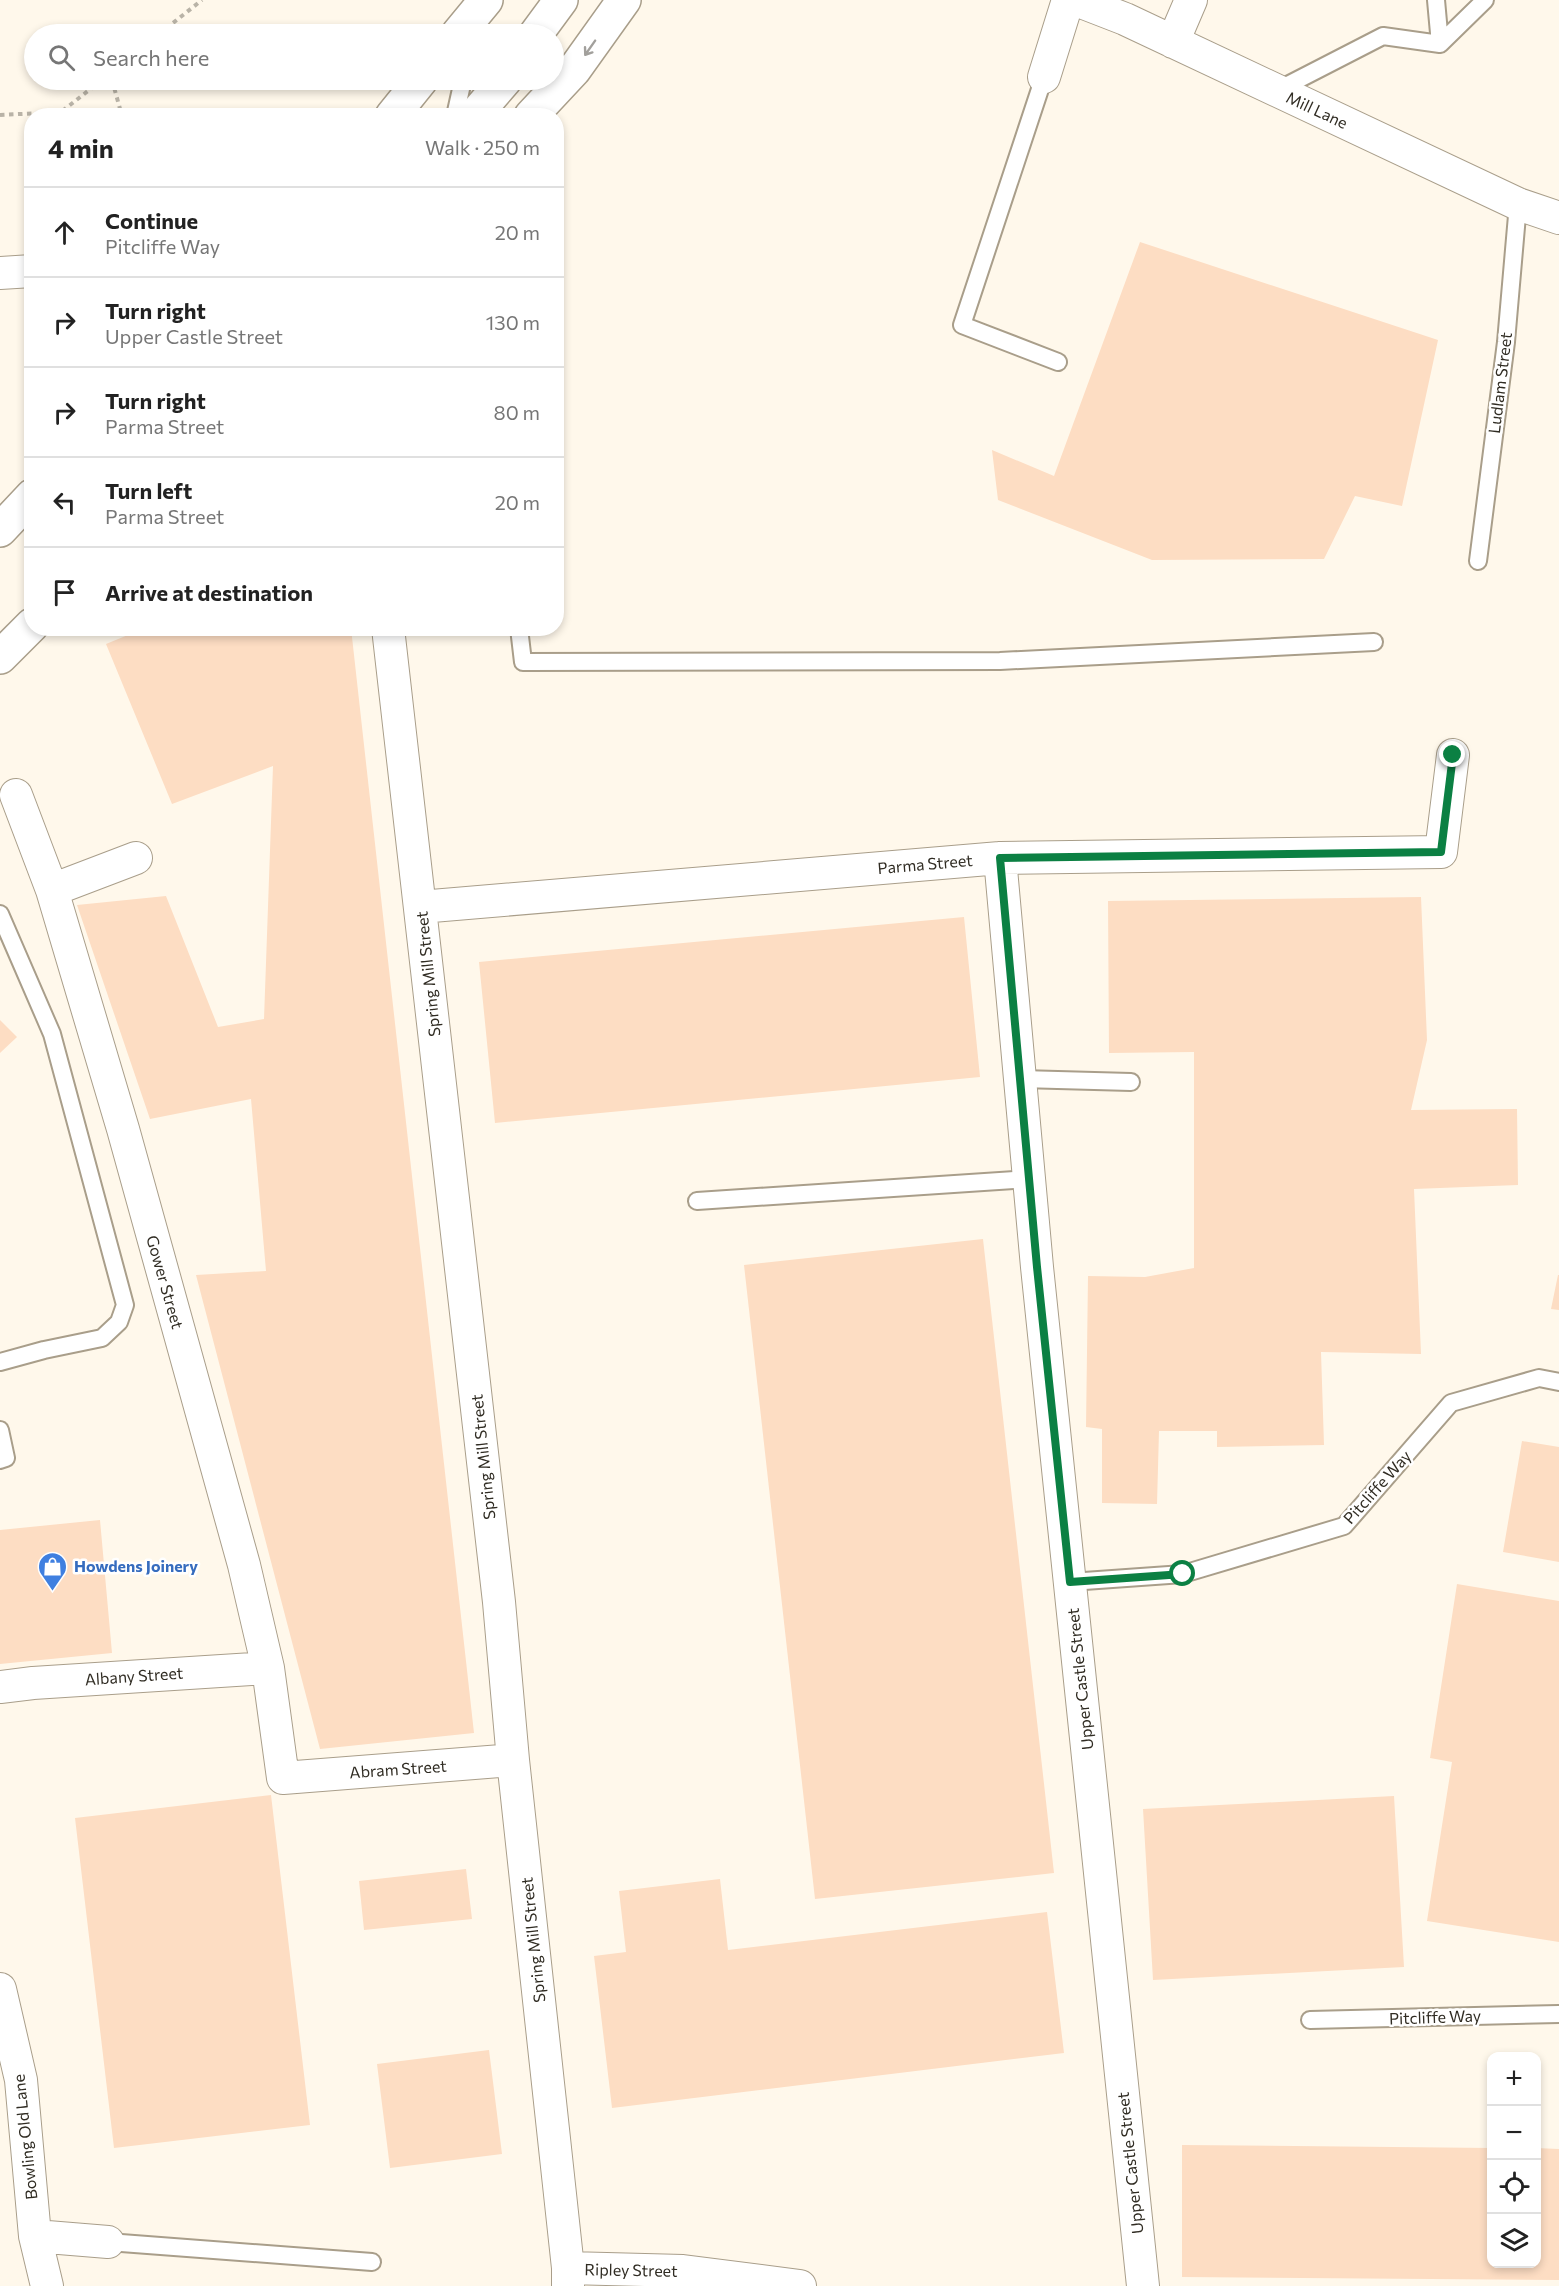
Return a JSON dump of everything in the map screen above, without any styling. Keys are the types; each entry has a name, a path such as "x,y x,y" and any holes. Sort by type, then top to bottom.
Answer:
{"main road":[{"path":"544,24 561,0"},
{"path":"564,81 624,0"},
{"path":"398,108 413,90"},
{"path":"481,108 496,90"},
{"path":"538,108 555,90"},
{"path":"0,530 24,504"},
{"path":"0,657 24,633"}],"street":[{"path":"1044,77 1068,0"},
{"name":"Mill Lane","path":"1076,0 1173,42 1518,204 1559,218"},
{"path":"1173,42 1191,0"},
{"path":"0,273 24,272"},
{"name":"Spring Mill Street","path":"389,636 499,1602 513,1760 568,2277"},
{"name":"Parma Street","path":"420,907 1000,858 1441,852 1453,755"},
{"name":"Gower Street","path":"16,795 52,890 129,1152 244,1565 268,1668 283,1778"},
{"path":"52,890 136,858"},
{"name":"Upper Castle Street","path":"1000,858 1070,1582 1143,2286"},
{"name":"Albany Street","path":"0,1687 268,1668"},
{"name":"Abram Street","path":"283,1778 513,1760"},
{"name":"Bowling Old Lane","path":"0,1989 21,2080 35,2236 47,2286"},
{"path":"35,2236 108,2242"},
{"name":"Ripley Street","path":"568,2277 683,2271 800,2286"}],"lane":[{"path":"1436,0 1440,44"},
{"path":"1440,44 1485,0"},
{"path":"1276,91 1383,36 1440,44"},
{"path":"1044,77 962,325 1058,362"},
{"path":"457,108 461,90"},
{"name":"Ludlam Street","path":"1478,561 1506,342 1518,204"},
{"path":"520,636 523,662 1000,661 1374,642"},
{"path":"0,914 52,1034 125,1305 119,1322 102,1338 0,1362"},
{"path":"1021,1079 1131,1082"},
{"path":"698,1201 1030,1179"},
{"name":"Pitcliffe Way","path":"1070,1582 1183,1574 1344,1526 1451,1402 1539,1378 1559,1382"},
{"path":"0,1430 6,1458 0,1460"},
{"name":"Pitcliffe Way","path":"1310,2020 1559,2014"},
{"path":"108,2242 372,2262"}],"path":[{"path":"172,24 202,0"},
{"path":"66,108 89,90"},
{"path":"115,90 120,108"},
{"path":"0,115 24,114"}],"building":[{"path":"1140,242 1438,340 1402,506 1355,496 1324,559 1152,560 998,500 992,450 1054,476"},
{"path":"126,636 352,636 474,1733 320,1749 196,1275 266,1271 251,1099 150,1119 77,905 166,896 218,1027 264,1019 273,766 172,804 106,644"},
{"path":"1421,897 1427,1040 1411,1110 1517,1109 1518,1185 1414,1189 1421,1354 1321,1352 1324,1445 1217,1447 1217,1431 1159,1431 1157,1504 1102,1503 1102,1429 1086,1427 1088,1276 1145,1277 1194,1268 1194,1052 1109,1053 1108,901"},
{"path":"964,917 980,1077 495,1123 479,962"},
{"path":"0,1020 17,1037 0,1053"},
{"path":"983,1239 1054,1873 815,1899 744,1265"},
{"path":"1559,1275 1559,1310 1551,1309"},
{"path":"1522,1441 1559,1447 1559,1562 1503,1552"},
{"name":"Howdens Joinery","path":"100,1520 112,1653 0,1664 0,1530"},
{"path":"1457,1584 1559,1601 1559,1942 1427,1921 1452,1762 1430,1758"},
{"path":"271,1795 310,2125 114,2148 75,1818"},
{"path":"1394,1796 1404,1967 1153,1980 1143,1809"},
{"path":"466,1869 472,1919 364,1930 359,1881"},
{"path":"720,1879 728,1950 1047,1912 1064,2053 612,2108 594,1956 626,1952 619,1891"},
{"path":"489,2050 502,2154 390,2168 377,2064"},
{"path":"1182,2145 1487,2148 1487,2268 1541,2268 1541,2148 1559,2149 1559,2280 1182,2277"}],"place":[{"name":"Howdens Joinery","path":"53,1592"}],"route":[{"path":"1183,1574 1070,1582 1037,1267 1000,858 1441,852 1453,755"}]}
